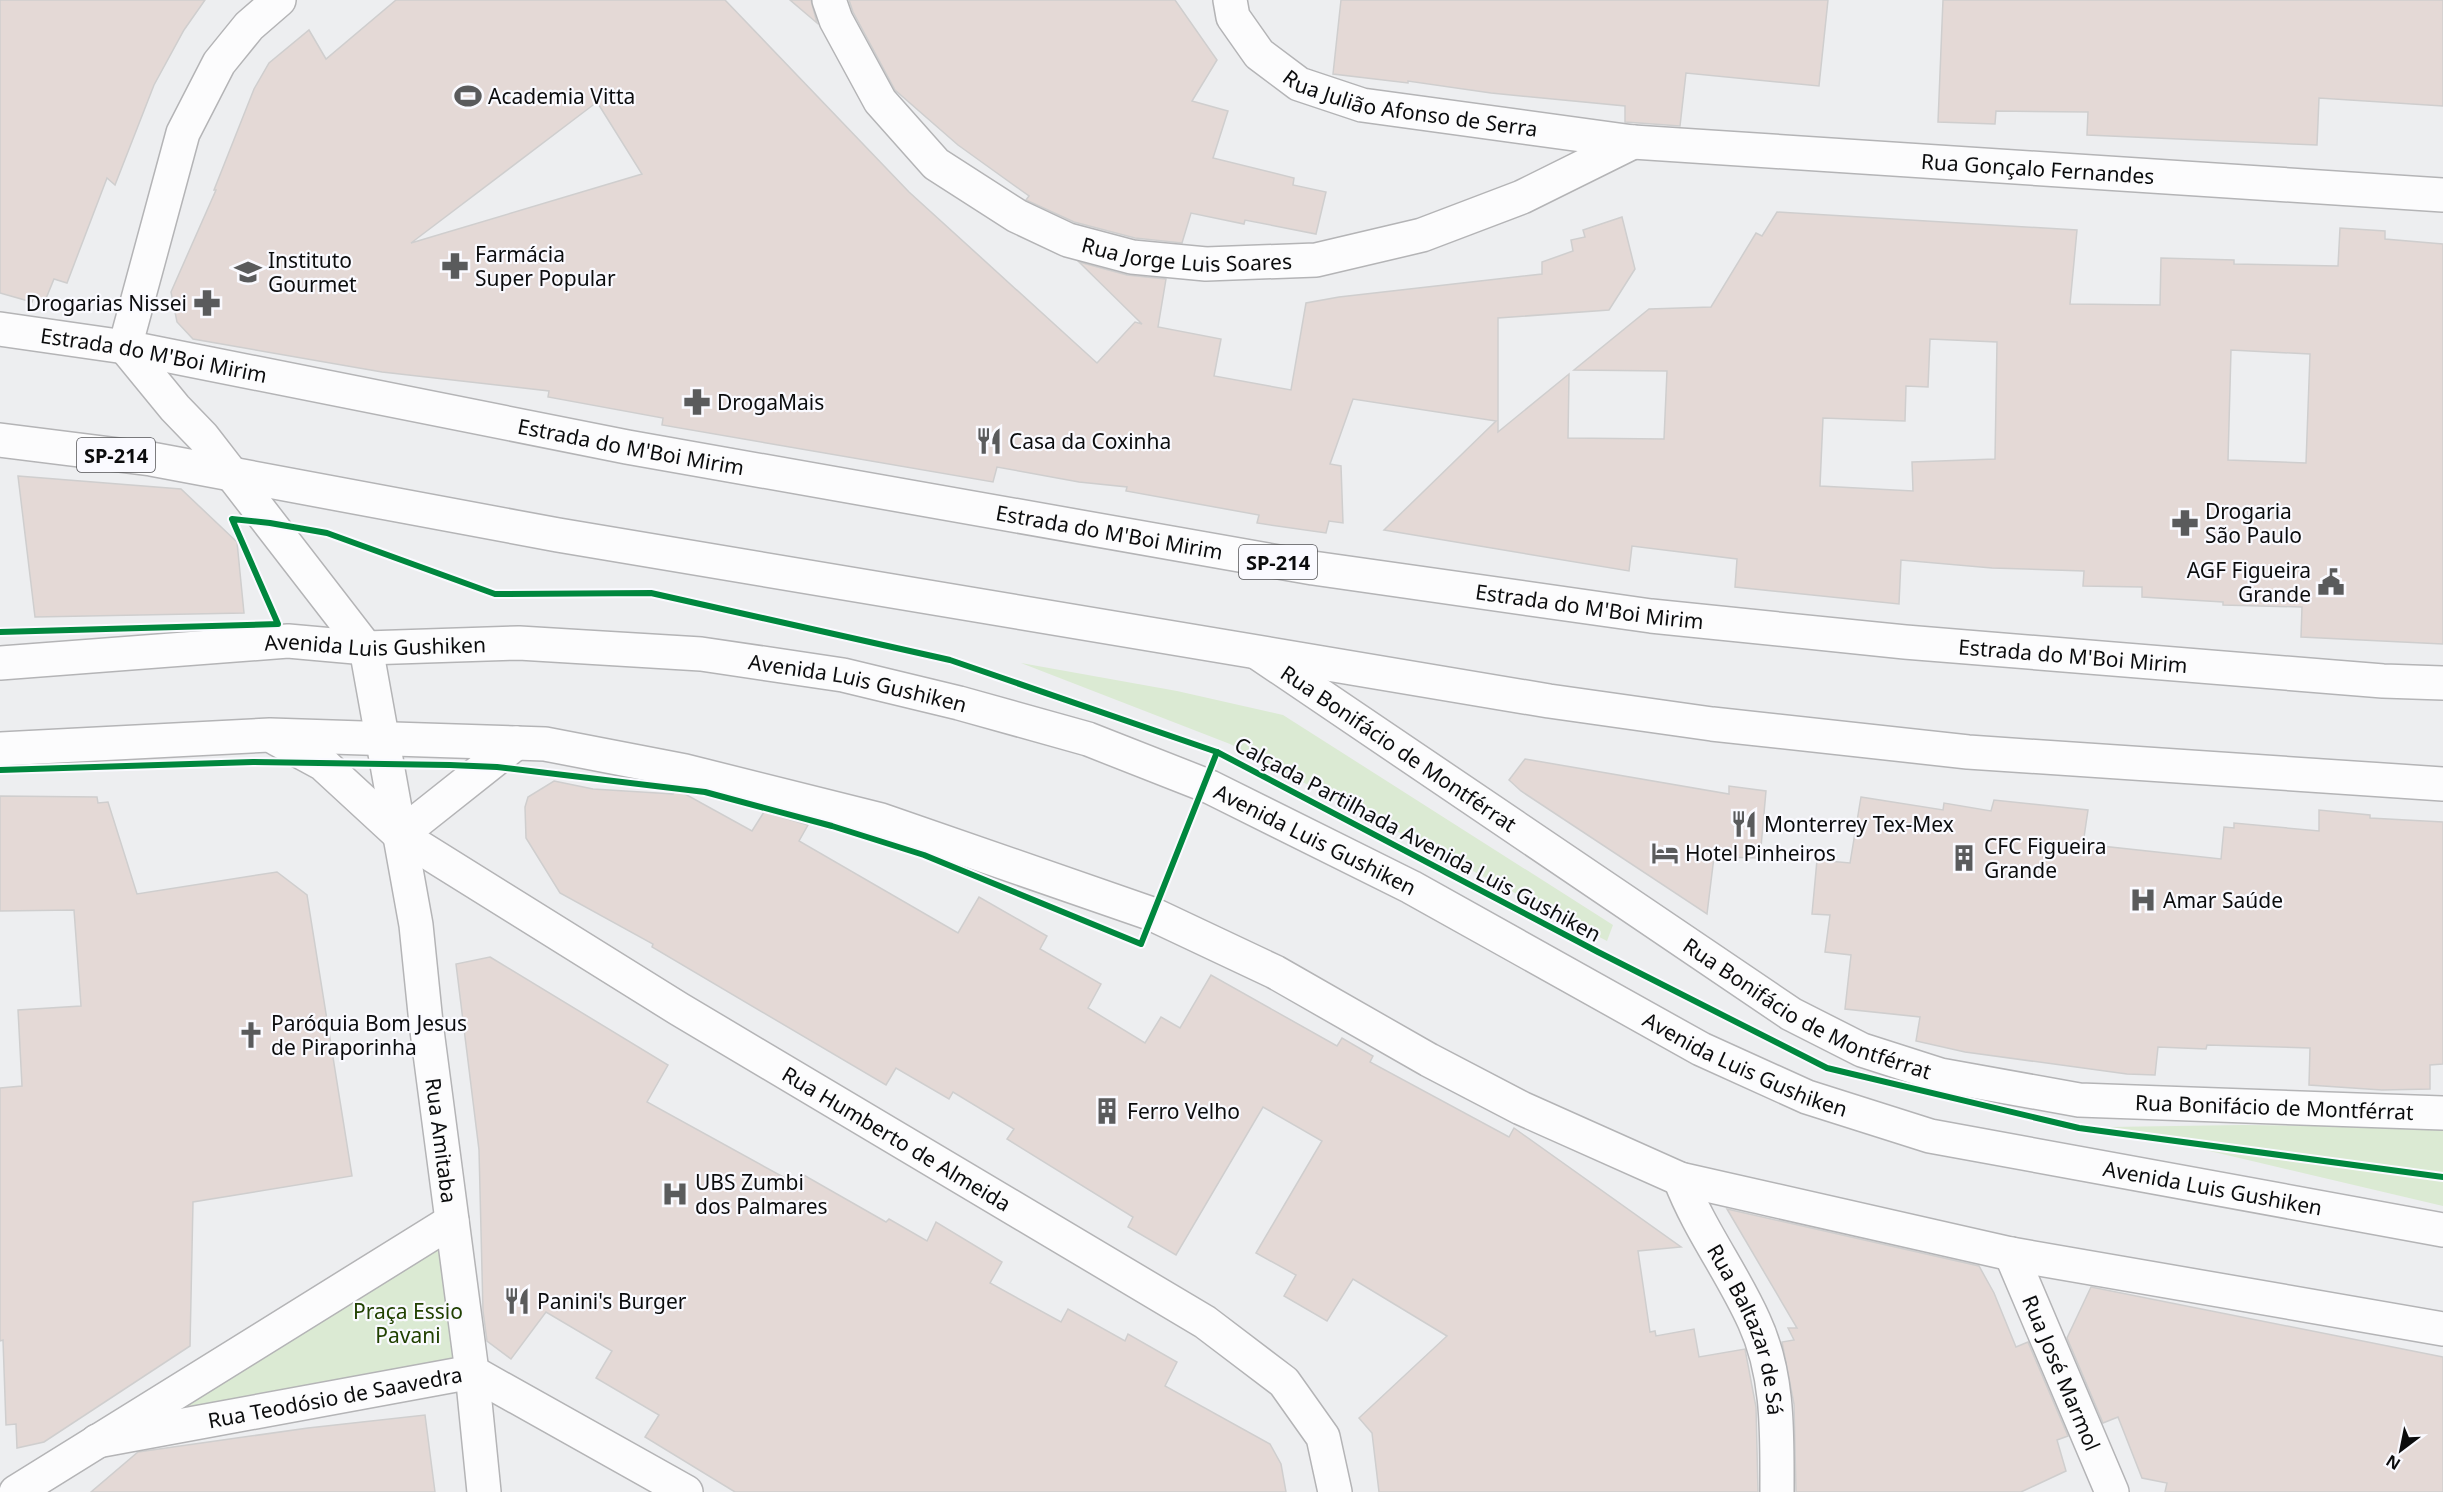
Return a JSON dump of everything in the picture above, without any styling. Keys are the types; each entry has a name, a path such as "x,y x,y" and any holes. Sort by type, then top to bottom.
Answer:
{"main road":[{"path":"279,0 249,26 219,63 183,133 125,347 175,408 203,437 366,648"},
{"name":"Rua Jorge Luis Soares","path":"828,0 836,20 880,101 936,164 1017,216 1068,240 1132,257 1206,264 1316,260 1422,235 1522,197 1633,142"},
{"name":"Rua Julião Afonso de Serra","path":"1230,0 1233,17 1259,54 1299,84 1362,105 1633,142"},
{"name":"Rua Gonçalo Fernandes","path":"1633,142 2443,195"},
{"name":"Estrada do M'Boi Mirim","path":"0,329 125,347 627,447 1313,568 1430,585 1651,616 1905,642 2372,680 2443,683"},
{"name":"SP-214","path":"0,440 151,459 558,535 1549,701 1712,724 1968,752 2443,784"},
{"name":"Avenida Luis Gushiken","path":"0,663 288,641 366,648 519,643 701,654 843,675 959,703 1088,739 1210,787 1351,856 1701,1049 1807,1097 1930,1136 2443,1230"},
{"name":"Rua Amitaba","path":"366,648 416,925 434,1091 472,1372 484,1492"},
{"name":"Rua Bonifácio de Montférrat","path":"1258,653 1791,1014 1862,1050 1940,1075 2079,1100 2443,1113"},
{"path":"0,749 270,735 530,744 685,771 881,820 1152,914 1275,972 1429,1060 1521,1108 1680,1179 2011,1254 2443,1329"},
{"name":"Rua Humberto de Almeida","path":"270,735 323,764 400,835 679,1009 1204,1322 1284,1382 1323,1437 1335,1492"},
{"path":"400,835 530,744"},
{"name":"Rua Baltazar de Sá","path":"1680,1179 1689,1204 1755,1321 1773,1378 1777,1440 1777,1492"},
{"name":"Rua Teodósio de Saavedra","path":"16,1492 452,1221"},
{"name":"Rua José Marmol","path":"2011,1254 2112,1492"},
{"name":"Rua Teodósio de Saavedra","path":"97,1441 472,1372 686,1492"}],"green space":[{"path":"1021,663 1177,691 1283,715 1613,925 1607,941 1230,744"},
{"path":"2243,1125 2443,1127 2443,1206 2108,1127"},
{"name":"Praça Essio Pavani","path":"448,1242 465,1364 142,1422"}],"building":[{"path":"0,0 205,0 184,30 154,85 115,185 107,178 67,283 54,279 45,301 34,297 32,302 0,293"},
{"path":"396,0 725,0 909,192 1097,363 1135,322 1142,324 1079,262 1127,275 1166,279 1158,327 1221,339 1214,376 1291,390 1306,303 1339,297 1542,274 1542,262 1573,251 1571,240 1585,237 1583,230 1622,217 1635,269 1609,310 1498,318 1498,432 1569,374 1568,438 1664,439 1667,371 1574,370 1649,309 1711,307 1756,233 1762,236 1777,212 2077,230 2070,304 2160,305 2161,258 2234,260 2234,264 2338,266 2340,228 2385,231 2385,239 2443,244 2443,644 2301,637 2302,607 2223,605 2223,602 2142,597 2142,587 2083,586 2084,571 1992,568 1901,560 1899,604 1735,587 1737,559 1632,546 1629,571 1384,530 1496,421 1353,399 1330,464 1341,466 1343,523 1329,521 1326,533 1257,523 1259,515 1126,491 1127,487 1079,482 997,467 993,482 662,425 663,418 548,397 549,391 382,372 193,339 177,322 171,292 216,190 214,190 254,89 269,63 309,30 326,59","holes":["597,102 642,174 411,243","1930,339 1997,342 1995,459 1912,462 1913,491 1820,486 1823,418 1905,421 1906,386 1928,387","2231,350 2310,354 2306,463 2228,460"]},
{"path":"790,0 811,0 817,23"},
{"path":"849,0 1175,0 1217,60 1192,101 1228,111 1213,158 1294,178 1293,185 1326,192 1316,234 1245,220 1244,224 1191,213 1182,243 1135,238 1074,222 1026,200 1029,196 958,145 895,90 853,12"},
{"path":"1341,0 1828,0 1819,86 1686,73 1680,126 1625,122 1625,106 1333,74"},
{"path":"1943,0 2443,0 2443,106 2319,98 2317,145 2087,135 2088,112 1996,111 1995,124 1938,122"},
{"path":"18,476 181,489 237,542 244,613 35,617"},
{"name":"Hotel Pinheiros","path":"1525,759 1729,794 1729,786 1766,791 1760,858 1714,857 1707,914 1521,791 1509,780"},
{"path":"554,781 593,789 673,794 676,789 752,831 764,812 808,825 799,841 958,933 979,897 1047,936 1040,949 1101,984 1088,1008 1145,1043 1161,1017 1180,1028 1211,975 1337,1046 1342,1038 1373,1056 1370,1062 1509,1137 1514,1128 1681,1247 1638,1251 1650,1332 1655,1331 1656,1336 1694,1329 1699,1357 1745,1349 1756,1407 1758,1492 1379,1492 1372,1433 1359,1418 1447,1336 1353,1279 1327,1321 1284,1296 1296,1275 1256,1253 1322,1141 1263,1107 1176,1255 1128,1227 1133,1217 1007,1139 1014,1129 953,1092 949,1099 896,1068 886,1085 652,947 653,944 560,893 526,838 525,807 528,797"},
{"path":"0,796 97,797 98,803 108,802 137,894 277,872 307,895 352,1176 193,1202 190,1346 44,1442 17,1448 16,1424 6,1425 3,1340 0,1341 0,1088 22,1086 18,1010 81,1006 74,910 0,911"},
{"path":"1861,797 1943,810 1944,803 1991,811 1994,800 2088,810 2083,844 2221,859 2224,827 2234,828 2234,823 2319,831 2319,810 2370,815 2370,818 2443,822 2443,1064 2430,1065 2430,1089 2382,1090 2309,1085 2310,1048 2207,1045 2206,1049 2158,1047 2155,1075 2127,1074 1965,1052 1916,1041 1920,1017 1845,1009 1851,955 1825,952 1830,915 1812,914 1817,860 1850,863"},
{"path":"490,957 668,1065 647,1102 796,1184 802,1174 886,1222 889,1219 927,1241 936,1222 1002,1262 990,1283 1061,1322 1068,1309 1125,1341 1128,1334 1177,1362 1165,1386 1270,1444 1281,1464 1286,1492 735,1492 645,1437 659,1415 596,1378 612,1351 546,1312 511,1359 487,1341 483,1311 479,1150 456,964"},
{"path":"1727,1209 1979,1266 1994,1293 2016,1347 2028,1342 2068,1436 2057,1440 2066,1471 2021,1492 1796,1492 1794,1404 1782,1342 1794,1340 1788,1328 1797,1328"},
{"path":"2091,1287 2443,1357 2443,1492 2165,1492 2167,1483 2142,1478 2118,1417 2103,1423 2067,1338"},
{"path":"425,1415 435,1492 91,1492 138,1452 308,1428"}],"cycle path":[{"name":"Calçada Partilhada Avenida Luis Gushiken","path":"0,632 278,624 232,519 327,533 495,594 651,593 950,660 1217,752 1598,952 1827,1068 2079,1128 2443,1177"},
{"path":"0,770 253,762 450,765 497,767 705,792 832,826 924,855 1141,944 1217,752"}],"place":[{"name":"Academia Vitta","path":"468,96"},
{"name":"Farmácia Super Popular","path":"455,266"},
{"name":"Instituto Gourmet","path":"248,272"},
{"name":"Drogarias Nissei","path":"207,303"},
{"name":"DrogaMais","path":"697,402"},
{"name":"Casa da Coxinha","path":"989,441"},
{"name":"Drogaria São Paulo","path":"2185,523"},
{"name":"AGF Figueira Grande","path":"2331,582"},
{"name":"Monterrey Tex-Mex","path":"1744,824"},
{"name":"Hotel Pinheiros","path":"1665,853"},
{"name":"CFC Figueira Grande","path":"1964,858"},
{"name":"Amar Saúde","path":"2143,900"},
{"name":"Paróquia Bom Jesus de Piraporinha","path":"251,1035"},
{"name":"Ferro Velho","path":"1107,1111"},
{"name":"UBS Zumbi dos Palmares","path":"675,1194"},
{"name":"Panini's Burger","path":"517,1301"}]}
